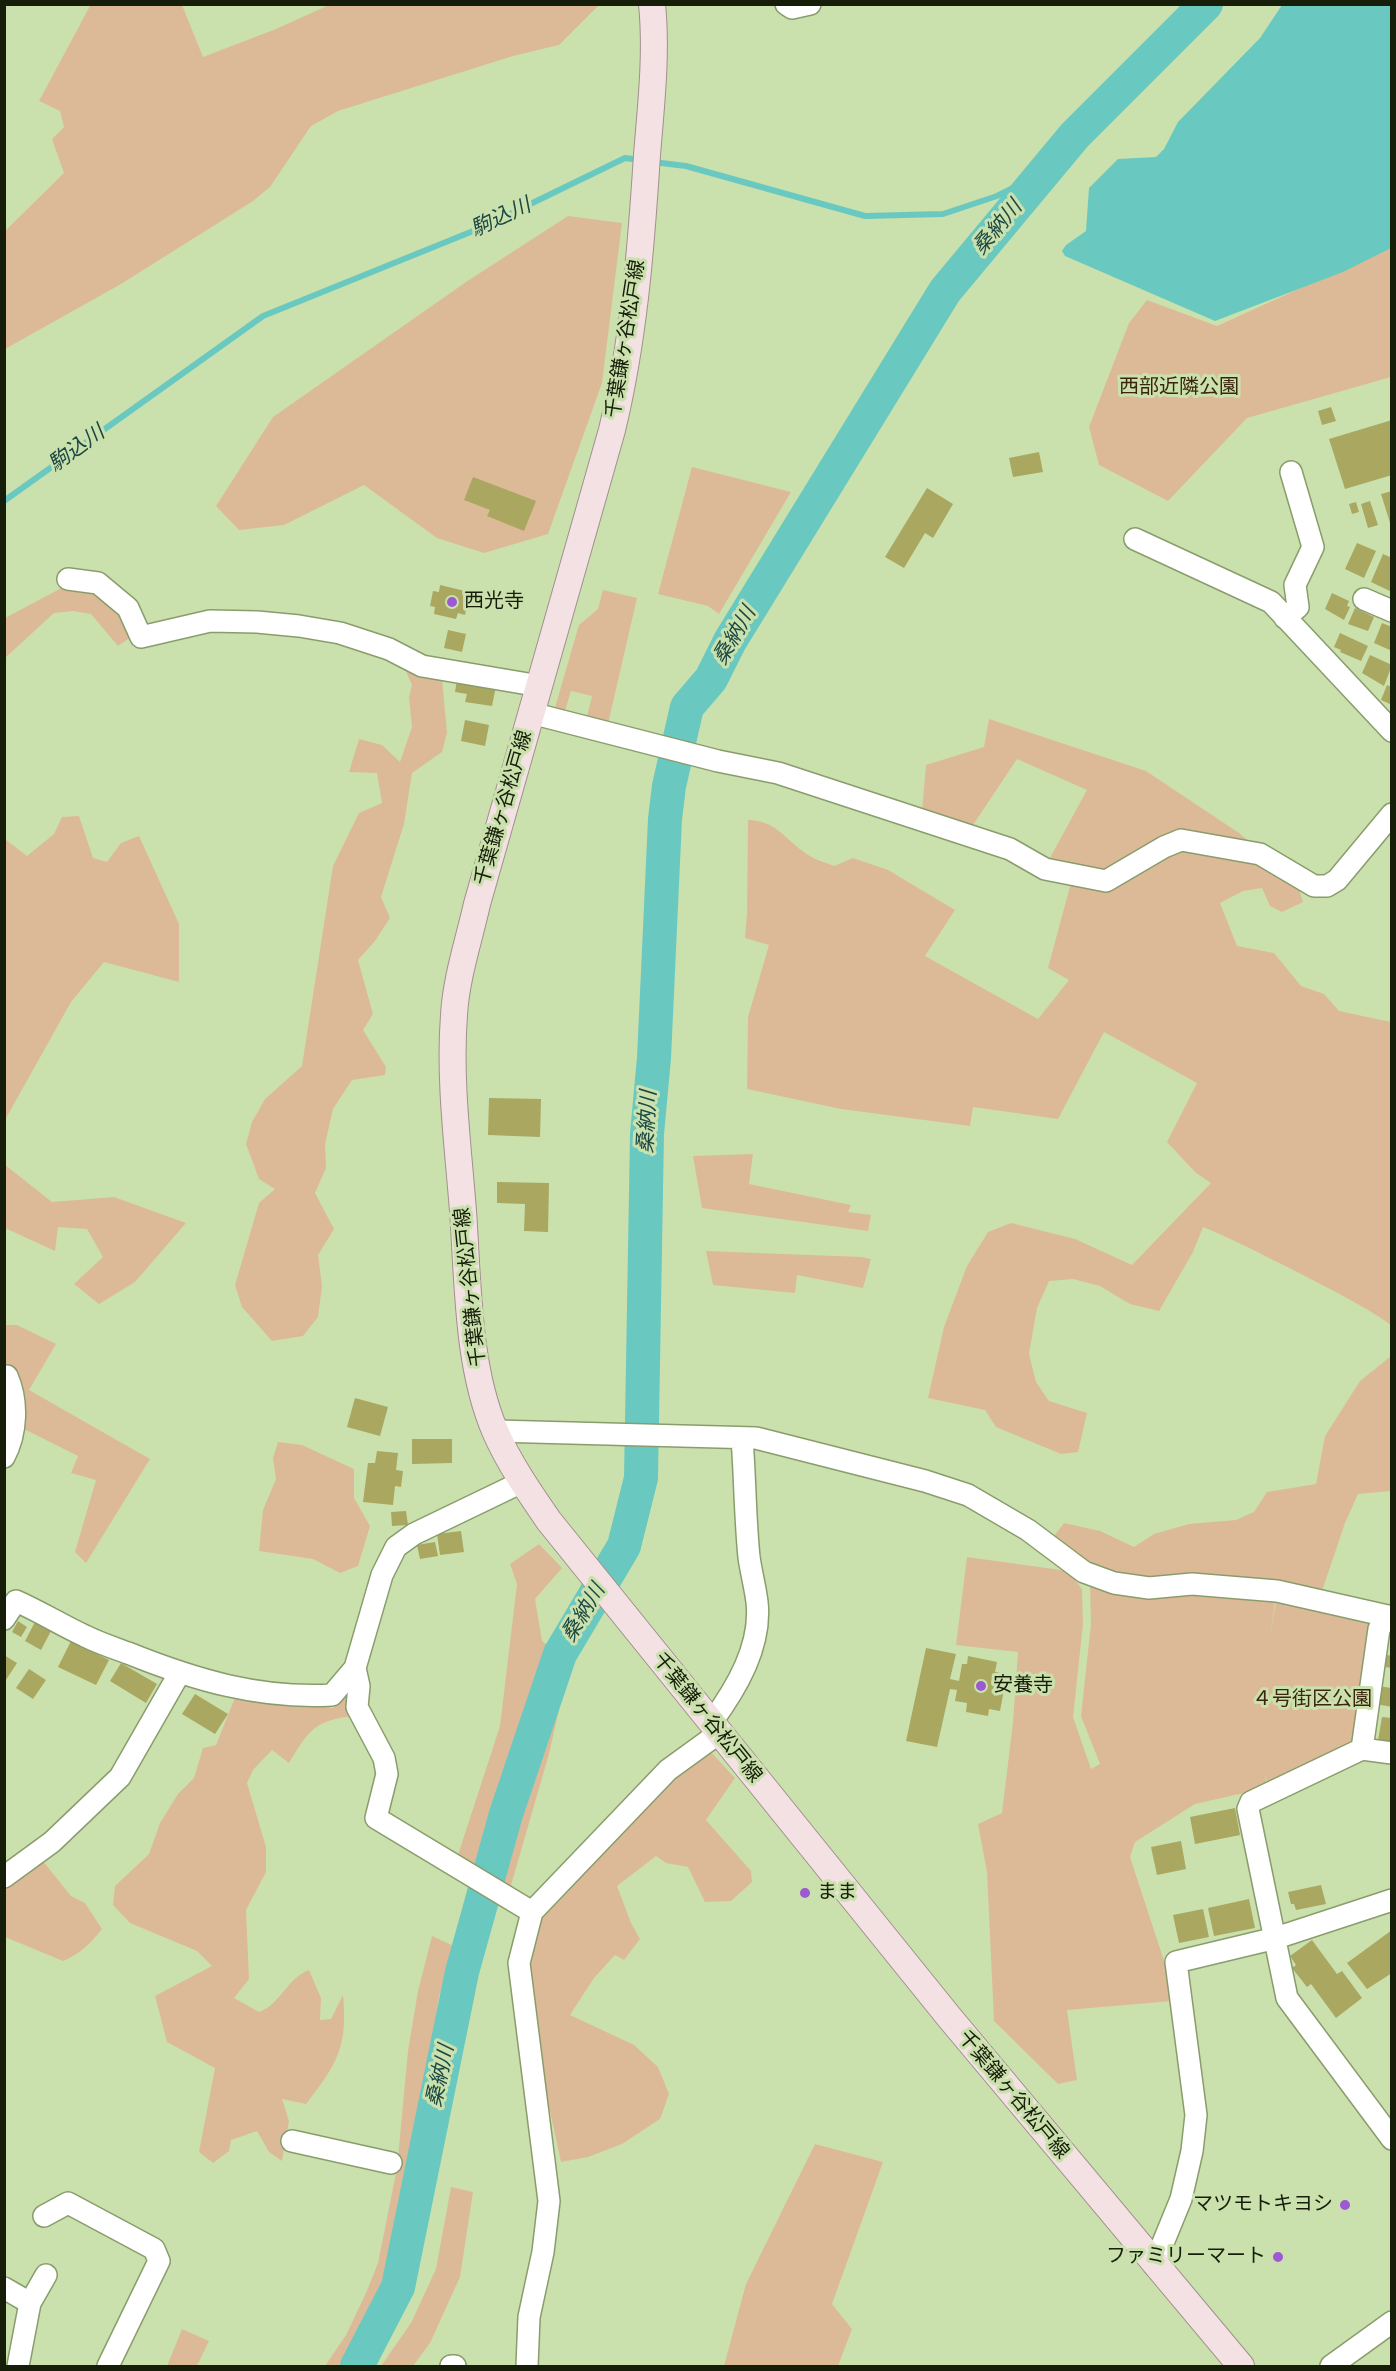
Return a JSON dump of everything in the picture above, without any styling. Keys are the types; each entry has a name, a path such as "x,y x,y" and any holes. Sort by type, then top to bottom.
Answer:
{"main road":[{"name":"千葉鎌ヶ谷松戸線","path":"652,4 654,64 645,193 636,304 622,389 477,904 454,1013 452,1069 472,1333 480,1378 496,1431 522,1482 579,1559 941,2008 1241,2367"}],"street":[{"path":"786,4 792,8 810,4"},
{"path":"1285,618 1298,607 1295,585 1313,547 1291,472"},
{"path":"1135,539 1271,602 1392,731"},
{"path":"68,579 98,583 128,608 141,637 210,621 299,626 340,633 389,650 422,666 540,686"},
{"path":"1364,599 1392,611"},
{"path":"531,713 717,761 778,773 1010,849 1045,869 1106,881 1164,847 1181,840 1260,855 1314,886 1327,886 1337,880 1392,814"},
{"path":"4,1457 10,1447 16,1408 12,1386 7,1376"},
{"path":"496,1431 756,1438 925,1481 968,1495 1028,1530 1084,1572 1114,1583 1149,1588 1192,1584 1277,1592 1389,1617 1379,1629 1362,1749"},
{"path":"527,2367 529,2317 543,2252 549,2201 519,1963 532,1912 668,1770 715,1728 747,1663 756,1626 758,1604 749,1557 742,1438"},
{"path":"522,1482 414,1534 396,1547 381,1575 356,1668 359,1686 357,1707 384,1758 387,1774 376,1818 532,1912"},
{"path":"4,1619 10,1596 85,1637 179,1674 230,1687 299,1696 332,1695 356,1668"},
{"path":"4,1877 52,1842 120,1776 179,1674"},
{"path":"1388,2129 1287,1998 1248,1809 1251,1802 1362,1749 1392,1753"},
{"path":"1154,2265 1181,2199 1192,2151 1196,2115 1176,1962 1275,1938 1392,1900"},
{"path":"292,2141 391,2163"},
{"path":"44,2216 68,2203 154,2249 159,2261 108,2367"},
{"path":"18,2367 30,2303 46,2275"},
{"path":"4,2288 30,2303"},
{"path":"1332,2367 1392,2322"}],"green space":[{"path":"91,4 182,5 203,57 276,29 329,5 599,5 559,45 513,56 338,111 311,126 270,187 253,201 121,284 5,349 5,231 64,173 52,139 64,127 60,111 39,101"},
{"path":"568,216 622,223 602,383 548,534 484,553 437,538 364,485 284,525 239,530 216,506 273,417 466,282"},
{"name":"西部近隣公園","path":"1391,247 1391,377 1247,418 1168,501 1099,465 1089,427 1129,323 1147,300 1217,326"},
{"path":"692,467 791,492 719,614 708,606 658,594"},
{"path":"71,583 96,587 126,613 134,635 118,646 91,614 73,611 54,613 5,658 5,618"},
{"path":"603,590 637,598 608,724 586,721 592,696 571,691 564,714 554,711 579,625 598,609"},
{"path":"405,669 442,679 447,733 442,752 412,773 404,824 381,897 390,918 375,941 358,960 373,1014 363,1030 386,1067 385,1075 352,1080 333,1109 325,1144 326,1168 315,1193 334,1229 318,1255 322,1286 318,1317 303,1336 272,1341 242,1307 235,1285 259,1203 275,1189 259,1179 246,1144 252,1122 265,1099 302,1066 333,866 359,813 382,803 377,773 349,772 359,739 382,745 400,762 412,727 409,697 412,685"},
{"path":"989,719 1146,771 1239,833 1260,851 1205,840 1105,876 1046,865 1087,790 1017,759 971,828 922,811 926,765 984,747"},
{"path":"79,816 93,858 107,862 121,843 139,836 179,924 179,982 104,962 71,1002 5,1120 5,839 27,856 54,834 62,817"},
{"path":"748,820 766,823 807,854 834,866 853,858 888,870 955,910 925,956 1038,1019 1069,980 1048,968 1072,879 1111,886 1183,846 1257,860 1297,883 1303,902 1282,912 1270,906 1262,888 1243,891 1220,903 1237,946 1274,953 1301,986 1324,994 1339,1011 1391,1022 1391,1325 1332,1290 1203,1227 1193,1252 1159,1311 1130,1304 1100,1286 1073,1279 1049,1281 1037,1308 1029,1354 1036,1382 1049,1401 1087,1413 1078,1452 1061,1454 996,1427 985,1410 928,1398 944,1327 967,1266 988,1232 1011,1223 1075,1239 1132,1265 1211,1183 1196,1173 1167,1142 1197,1083 1104,1032 1058,1119 973,1107 970,1126 841,1109 747,1089 748,1017 769,945 745,938"},
{"path":"753,1154 749,1184 851,1205 848,1212 871,1215 868,1231 702,1208 693,1156"},
{"path":"4,1164 52,1202 114,1197 186,1223 135,1282 99,1304 74,1284 103,1257 87,1229 58,1227 55,1251 5,1228"},
{"path":"706,1251 871,1259 863,1288 797,1275 795,1293 713,1285"},
{"path":"5,1325 17,1325 56,1344 29,1390 150,1459 86,1563 75,1552 96,1480 71,1473 78,1456 20,1427 5,1434"},
{"path":"1391,1356 1391,1491 1358,1494 1345,1523 1321,1594 1117,1578 1062,1549 1054,1536 1064,1523 1100,1531 1134,1547 1154,1534 1189,1524 1236,1520 1254,1512 1267,1492 1316,1484 1325,1436 1360,1381"},
{"path":"278,1442 302,1445 354,1469 354,1498 370,1526 358,1566 340,1573 313,1559 259,1551 263,1510 276,1479 273,1458"},
{"path":"539,1544 562,1568 535,1599 542,1641 560,1654 568,1669 549,1754 509,1892 457,1858 500,1726 517,1584 510,1564"},
{"name":"４号街区公園","path":"967,1557 1068,1571 1082,1589 1083,1624 1073,1717 1091,1769 1100,1764 1081,1716 1091,1624 1090,1584 1276,1596 1270,1636 1277,1596 1373,1616 1355,1738 1351,1743 1268,1783 1264,1774 1267,1783 1244,1793 1195,1804 1135,1842 1130,1857 1167,1970 1172,2001 1067,2010 1077,2080 1058,2084 994,2021 987,1872 978,1824 1002,1813 1013,1722 1018,1652 956,1645"},
{"path":"350,1692 353,1716 329,1721 314,1729 302,1742 289,1763 272,1750 253,1770 247,1783 266,1847 266,1872 246,1910 249,1979 234,1998 259,2012 273,2003 295,1979 309,1970 321,1998 320,2020 331,2019 343,1995 342,2042 333,2066 306,2104 282,2099 289,2121 282,2161 269,2152 257,2131 231,2140 229,2151 213,2163 199,2152 215,2068 167,2042 155,1996 212,1966 197,1951 130,1923 113,1905 115,1886 149,1854 160,1823 178,1794 194,1778 203,1748 216,1745 236,1695 333,1708"},
{"path":"709,1750 735,1778 706,1820 751,1871 752,1882 731,1901 705,1902 688,1867 666,1863 656,1856 617,1886 631,1923 640,1939 624,1960 615,1955 594,1978 570,2015 634,2045 658,2067 669,2094 660,2119 622,2144 588,2157 561,2162 534,2037 524,1965 536,1917 671,1772"},
{"path":"38,1855 71,1896 85,1903 102,1929 85,1948 63,1961 5,1937 5,1884"},
{"path":"432,1936 456,1947 439,1996 419,2139 416,2178 397,2273 387,2302 346,2366 325,2366 346,2335 378,2263 397,2168 408,2051 418,1991"},
{"path":"815,2144 883,2162 832,2304 852,2329 838,2366 724,2366 746,2284"},
{"path":"451,2187 473,2192 460,2277 430,2343 413,2366 381,2366 411,2323 436,2269"},
{"path":"182,2329 209,2341 197,2366 167,2366"}],"water":[{"path":"1282,5 1391,5 1391,248 1343,272 1215,321 1065,256 1062,251 1066,245 1086,231 1089,188 1118,159 1156,157 1164,149 1178,122 1260,38"}],"building":[{"path":"1331,407 1336,421 1322,425 1318,411"},
{"path":"1392,420 1392,475 1345,489 1329,439"},
{"path":"1039,452 1043,472 1013,477 1009,458"},
{"path":"473,477 536,501 524,531 487,516 490,510 464,500"},
{"path":"927,488 953,504 933,538 925,533 904,568 885,557"},
{"path":"1392,491 1392,526 1391,526 1381,494"},
{"path":"1370,501 1378,525 1368,528 1361,504"},
{"path":"1356,502 1359,512 1352,514 1349,504"},
{"path":"1357,543 1376,551 1364,578 1345,569"},
{"path":"1383,554 1392,558 1392,592 1371,582"},
{"path":"440,585 465,591 463,599 468,600 465,615 458,613 456,619 434,614 435,607 430,606 433,591 439,592"},
{"path":"1332,593 1349,601 1347,606 1350,607 1344,620 1325,609"},
{"path":"1355,608 1374,617 1368,631 1348,624"},
{"path":"1382,623 1392,627 1392,651 1374,643"},
{"path":"448,630 466,634 462,652 444,648"},
{"path":"1340,633 1368,646 1361,661 1334,647"},
{"path":"1370,655 1392,665 1384,686 1362,673"},
{"path":"457,679 496,686 492,706 465,702 467,694 455,692"},
{"path":"1387,685 1392,687 1392,705 1381,700"},
{"path":"465,720 489,725 485,746 461,741"},
{"path":"489,1098 541,1099 540,1137 488,1135"},
{"path":"497,1182 549,1183 548,1232 524,1231 525,1204 497,1203"},
{"path":"355,1398 388,1407 380,1436 347,1427"},
{"path":"412,1439 452,1439 452,1463 412,1464"},
{"path":"377,1451 398,1453 396,1470 403,1471 401,1487 395,1486 393,1505 363,1502 368,1463 375,1463"},
{"path":"406,1511 408,1525 392,1526 391,1512"},
{"path":"461,1531 464,1552 440,1555 437,1534"},
{"path":"435,1542 438,1556 420,1559 417,1545"},
{"path":"36,1620 52,1629 41,1650 25,1641"},
{"path":"18,1621 27,1627 21,1637 12,1632"},
{"path":"71,1641 109,1660 96,1685 58,1667"},
{"path":"926,1648 956,1654 950,1679 959,1681 962,1664 967,1664 968,1656 997,1662 995,1672 1007,1674 1000,1711 989,1709 988,1716 966,1712 967,1703 955,1701 957,1690 950,1689 937,1747 906,1741"},
{"path":"4,1655 17,1663 4,1683"},
{"path":"1387,1655 1392,1656 1392,1668 1385,1667"},
{"path":"121,1663 157,1684 146,1703 110,1681"},
{"path":"29,1669 46,1680 33,1699 16,1688"},
{"path":"1378,1686 1392,1688 1392,1707 1376,1704"},
{"path":"195,1694 228,1714 215,1734 182,1714"},
{"path":"1382,1717 1392,1718 1392,1742 1378,1740"},
{"path":"1235,1808 1240,1835 1195,1844 1190,1817"},
{"path":"1181,1841 1186,1869 1157,1875 1151,1847"},
{"path":"1321,1885 1326,1904 1296,1910 1294,1904 1291,1904 1288,1892"},
{"path":"1249,1899 1255,1928 1214,1936 1208,1908"},
{"path":"1203,1909 1209,1937 1179,1943 1173,1915"},
{"path":"1392,1930 1392,1973 1367,1989 1347,1963"},
{"path":"1312,1940 1337,1974 1342,1971 1362,1998 1336,2018 1311,1984 1307,1987 1292,1968 1296,1965 1290,1956"}],"waterway":[{"name":"桑納川","path":"357,2366 398,2287 462,1972 506,1814 560,1654 624,1546 641,1478 647,1134 654,1058 665,819 669,786 687,707 711,679 730,641 945,291 1075,135 1206,4"},
{"name":"駒込川","path":"4,501 263,316 483,227 625,158 640,160"},
{"name":"駒込川","path":"653,162 686,166 865,216 943,214 997,196 1047,171"}],"place":[{"name":"西光寺","path":"452,602"},
{"name":"安養寺","path":"981,1686"},
{"name":"まま","path":"805,1893"},
{"name":"マツモトキヨシ","path":"1345,2205"},
{"name":"ファミリーマート","path":"1278,2257"}]}
